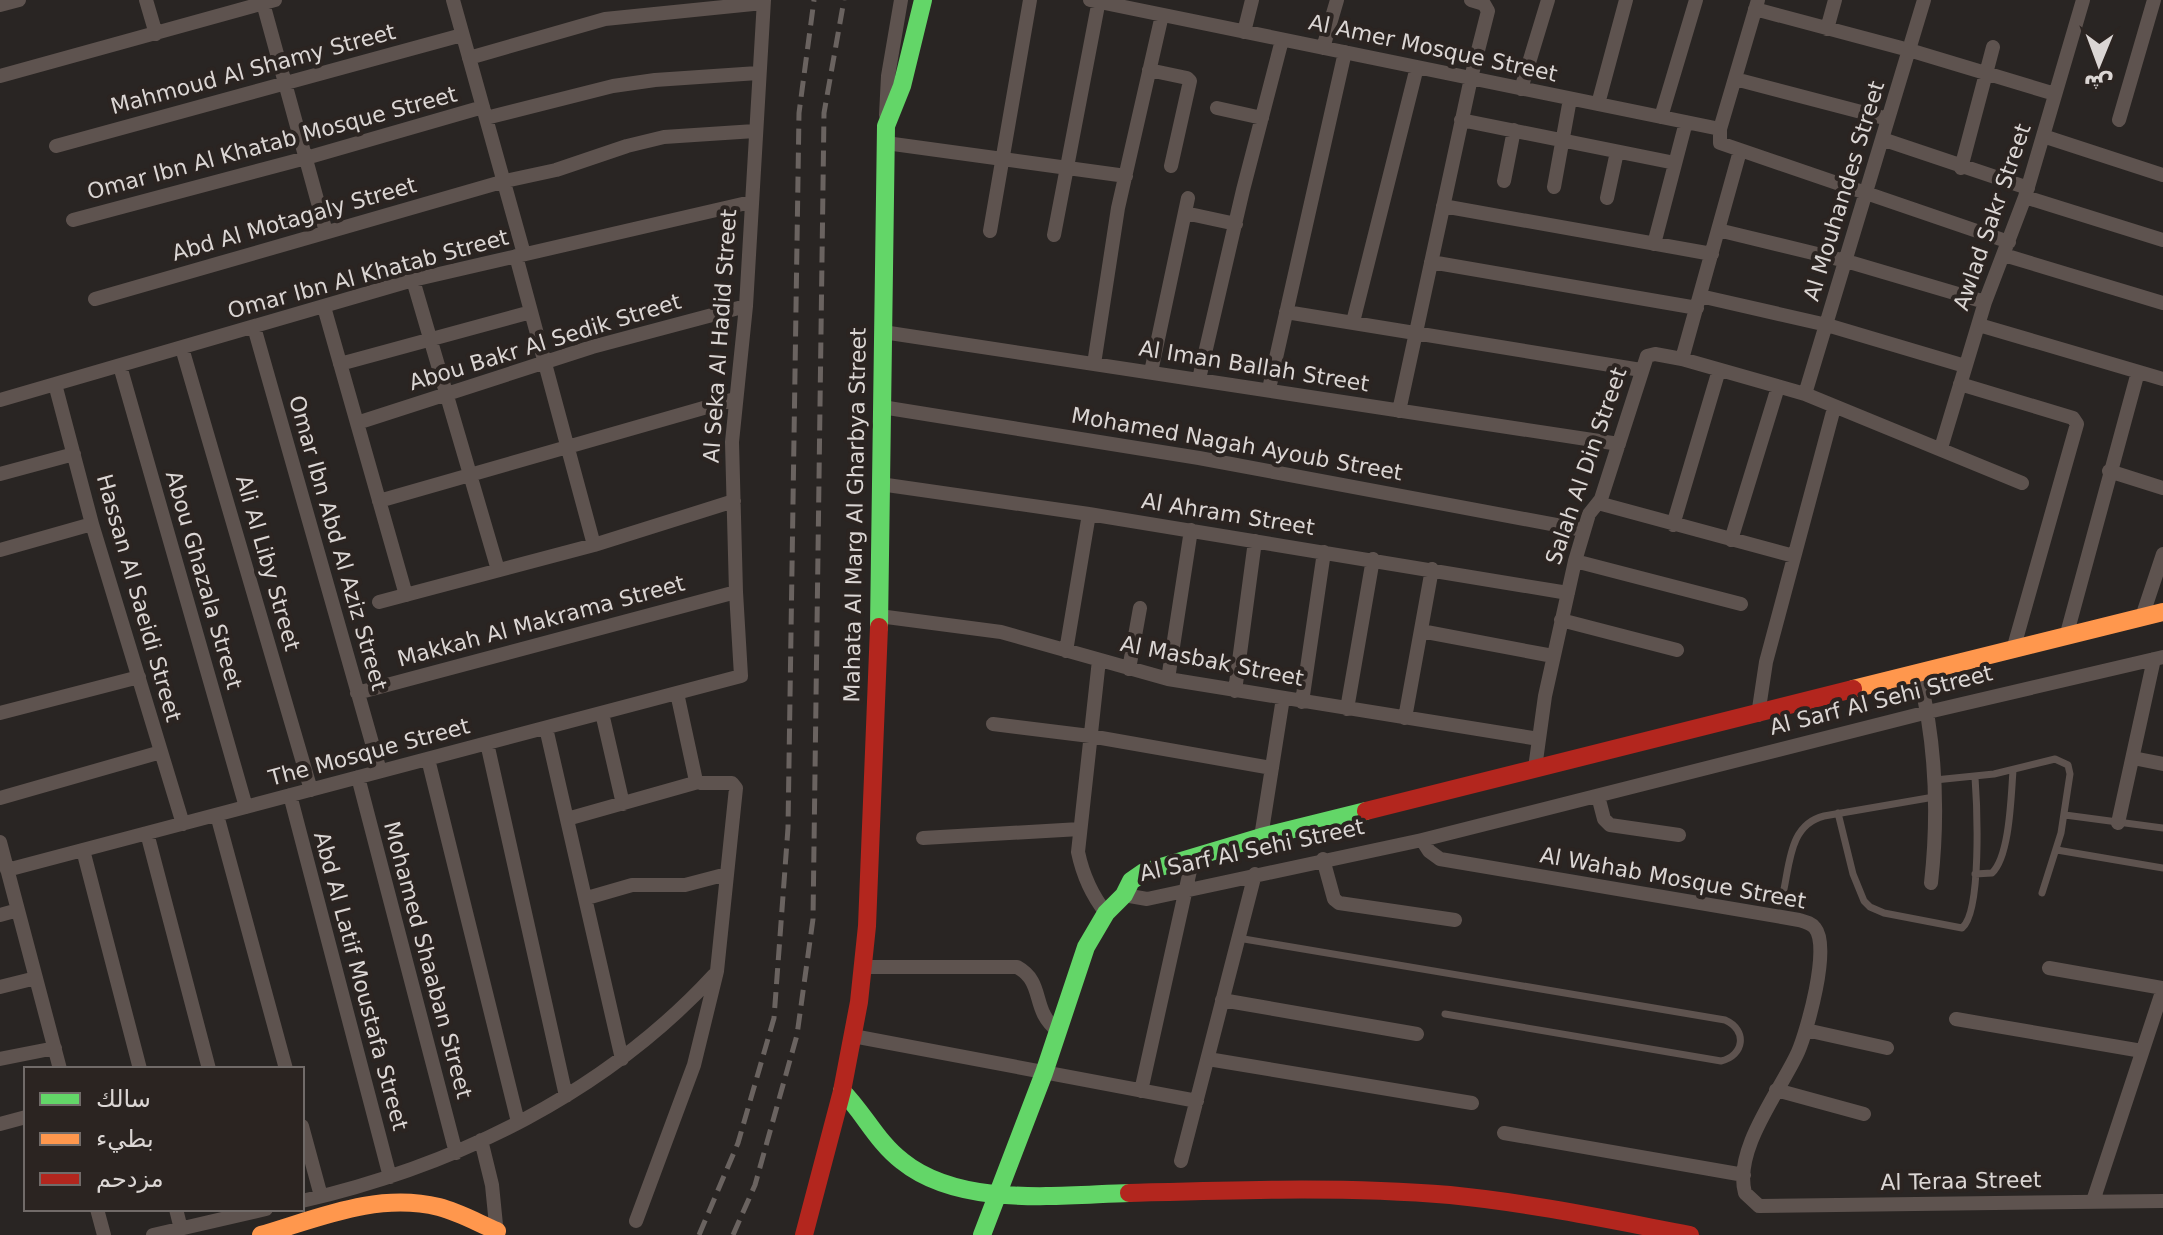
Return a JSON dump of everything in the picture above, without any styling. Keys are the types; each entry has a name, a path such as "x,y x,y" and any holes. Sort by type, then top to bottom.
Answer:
{"main road":[{"name":"Mahata Al Marg Al Gharbya Street","path":"804,1235 842,1091 863,967 870,885 879,616 886,135 902,86 923,0"},
{"name":"Al Sarf Al Sehi Street","path":"1124,895 1131,881 1144,872 1261,837 2163,612"},
{"path":"982,1235 1044,1073 1086,947 1106,913 1124,895"},
{"path":"842,1091 888,1149 910,1168 941,1183 998,1194 1421,1193 1514,1204 1690,1235"},
{"path":"261,1235 350,1208 386,1201 441,1207 497,1233"}],"street":[{"path":"0,5 19,0"},
{"path":"146,0 156,34"},
{"path":"453,0 505,181 531,312 594,545"},
{"path":"901,0 888,76 886,135 1001,159 1126,176"},
{"path":"990,231 1030,0"},
{"path":"1244,32 1252,0"},
{"path":"1323,48 1337,0"},
{"path":"1399,411 1461,120 1488,11 1484,4 1471,0"},
{"path":"1521,89 1548,0"},
{"path":"1598,104 1626,0"},
{"path":"1661,117 1696,0"},
{"path":"1827,29 1835,0"},
{"name":"Al Mouhandes Street","path":"1805,394 1924,0"},
{"name":"Awlad Sakr Street","path":"1941,448 1985,302 2026,193 2083,0"},
{"path":"2119,120 2154,0"},
{"path":"1054,235 1096,1"},
{"name":"Al Amer Mosque Street","path":"1096,1 1720,129"},
{"path":"0,76 269,2 285,83 326,232"},
{"path":"469,58 605,19 764,2"},
{"name":"Al Seka Al Hadid Street","path":"741,676 732,442 746,306 764,2"},
{"path":"2055,94 1827,29 1756,4 1720,129 1720,143 2163,303"},
{"path":"1094,364 1126,176 1162,15"},
{"name":"Mahmoud Al Shamy Street","path":"56,146 462,35"},
{"path":"1199,379 1282,40"},
{"path":"1961,168 1993,47"},
{"path":"1269,389 1345,52"},
{"path":"1353,322 1417,67"},
{"path":"1149,70 1186,77 1190,81 1171,166"},
{"name":"Omar Ibn Al Khatab Mosque Street","path":"73,220 485,113 613,86 758,73"},
{"path":"1735,79 1888,119"},
{"path":"1554,187 1570,99"},
{"path":"1217,108 1262,118"},
{"path":"1461,120 1675,163"},
{"path":"1654,244 1686,122"},
{"path":"1504,181 1514,130"},
{"name":"Abd Al Motagaly Street","path":"95,299 505,181 556,170 627,146 664,137 755,131"},
{"path":"2043,136 2163,175"},
{"path":"1882,139 2163,240"},
{"path":"1740,151 1682,359 1805,394 2022,483"},
{"path":"1607,198 1617,152"},
{"name":"Omar Ibn Al Khatab Street","path":"0,400 413,280 751,202"},
{"path":"1151,372 1186,206 1236,224"},
{"path":"1443,206 1712,254"},
{"path":"1718,230 1846,261 1985,302"},
{"path":"1431,262 1698,302 1827,325 1965,366"},
{"path":"413,280 498,570"},
{"name":"Abou Bakr Al Sedik Street","path":"357,423 592,347 746,306"},
{"path":"324,307 406,595"},
{"path":"340,364 531,312"},
{"path":"1286,312 1641,370"},
{"path":"1979,325 2163,379"},
{"name":"Omar Ibn Abd Al Aziz Street","path":"254,327 380,771"},
{"name":"Al Iman Ballah Street","path":"883,332 1619,444"},
{"name":"Ali Al Liby Street","path":"182,348 311,790"},
{"name":"Salah Al Din Street","path":"1535,768 1553,656 1583,530 1591,509 1598,503 1645,359 1651,354 1682,359"},
{"name":"Abou Ghazala Street","path":"120,366 246,807"},
{"path":"1673,525 1719,370"},
{"path":"2066,637 2138,372"},
{"name":"Hassan Al Saeidi Street","path":"55,384 92,524 183,824"},
{"path":"1960,384 2073,418 2077,424 2013,650"},
{"path":"1731,540 1778,387"},
{"path":"379,501 735,399"},
{"name":"Mohamed Nagah Ayoub Street","path":"882,407 1199,458 1583,530"},
{"path":"1758,715 1766,662 1834,408"},
{"path":"0,474 74,454"},
{"path":"2109,471 2163,488"},
{"name":"Al Ahram Street","path":"880,484 1191,530 1568,593"},
{"path":"379,602 594,545 734,501"},
{"path":"1598,503 1794,556"},
{"path":"1066,651 1089,514"},
{"path":"0,550 92,524"},
{"path":"1168,679 1191,530"},
{"path":"1235,691 1255,541"},
{"path":"1302,702 1324,552"},
{"path":"2142,617 2163,554"},
{"path":"1347,709 1373,559"},
{"path":"1575,561 1741,604"},
{"path":"1405,718 1432,569"},
{"name":"Makkah Al Makrama Street","path":"357,693 736,592"},
{"path":"1129,669 1140,608"},
{"name":"Al Masbak Street","path":"879,616 1001,632 1168,679 1539,739"},
{"path":"1561,620 1677,650"},
{"path":"1421,631 1553,656"},
{"path":"2118,823 2158,658"},
{"name":"Al Sarf Al Sehi Street","path":"1124,895 1147,899 1422,840 1928,712 2158,658"},
{"path":"1099,660 1078,852 1092,895 1106,913"},
{"path":"1919,674 1928,712 1936,797 1931,883"},
{"name":"The Mosque Street","path":"7,870 741,676"},
{"path":"0,713 139,677"},
{"path":"677,693 698,782"},
{"path":"1261,837 1283,698"},
{"path":"602,713 623,804"},
{"path":"993,724 1090,736 1272,768"},
{"path":"546,728 622,1059"},
{"path":"487,743 566,1096"},
{"path":"0,798 161,752"},
{"path":"2133,758 2163,764"},
{"path":"428,759 518,1122"},
{"name":"Mohamed Shaaban Street","path":"358,777 456,1153"},
{"path":"567,819 698,782 735,785 717,971 694,1065 636,1221"},
{"name":"Abd Al Latif Moustafa Street","path":"290,795 390,1177"},
{"path":"1598,796 1604,819 1610,825 1679,835"},
{"path":"217,815 285,1067"},
{"path":"923,838 1080,829"},
{"path":"147,833 208,1067"},
{"name":"Al Wahab Mosque Street","path":"1422,840 1429,851 1440,859 1809,922 1817,929 1820,939 1817,979 1806,1030 1756,1131 1744,1175"},
{"path":"0,842 60,1067"},
{"path":"83,850 139,1067"},
{"path":"1141,1091 1193,857"},
{"path":"1323,859 1334,899 1339,903 1455,920"},
{"path":"587,898 632,885 685,885 727,874"},
{"path":"1181,1161 1255,874"},
{"path":"0,915 18,910"},
{"path":"863,967 1017,967 1031,978 1041,1012 1058,1031"},
{"path":"2049,968 2163,989 2093,1201"},
{"path":"304,1200 390,1177 456,1153 566,1096 622,1059 662,1026 717,971"},
{"path":"0,987 36,978"},
{"path":"1222,1000 1417,1034"},
{"path":"1956,1019 2142,1051"},
{"path":"1806,1030 1887,1048"},
{"path":"853,1036 1197,1101"},
{"path":"0,1059 55,1048"},
{"path":"1208,1059 1472,1103"},
{"path":"1776,1090 1864,1114"},
{"path":"0,1124 24,1118"},
{"path":"304,1133 321,1196"},
{"path":"1504,1133 1744,1175"},
{"path":"481,1140 492,1185 497,1233"},
{"name":"Al Teraa Street","path":"1744,1175 1745,1193 1759,1206 2163,1201"},
{"path":"98,1211 104,1235"},
{"path":"176,1211 181,1229"},
{"path":"153,1235 246,1211"}],"lane":[{"path":"1935,780 2013,771 2055,759 2065,762 2070,770 2065,815 2042,893"},
{"path":"1975,874 1992,873 1999,864 2013,771"},
{"path":"1838,813 1853,874 1864,901 1877,911 1962,928 1970,917 1975,874 1975,777"},
{"path":"1784,889 1798,833 1816,818 1936,797"},
{"path":"2065,815 2163,828"},
{"path":"2057,850 2163,868"},
{"path":"1238,938 1725,1020 1737,1027 1741,1046 1733,1057 1721,1061 1445,1014"}],"railway":[{"path":"699,1235 738,1143 774,1018 788,828 799,113 814,0"},
{"path":"733,1235 755,1185 797,1035 813,919 824,113 844,0"}],"traffic: fast":[{"path":"879,627 886,126 902,86 923,0"},
{"path":"982,1235 1044,1073 1086,947 1106,913 1124,895 1131,881 1144,872 1261,837 1366,811"},
{"path":"842,1091 902,1161 926,1176 952,1186 1011,1195 1129,1193"}],"traffic: slow":[{"path":"1853,689 2163,612"},
{"path":"261,1235 348,1209 393,1203 439,1207 497,1231"}],"traffic: jam":[{"path":"804,1235 842,1091 859,1002 867,926 879,627"},
{"path":"1366,811 1853,689"},
{"path":"1129,1193 1250,1190 1410,1192 1541,1207 1690,1235"}]}
